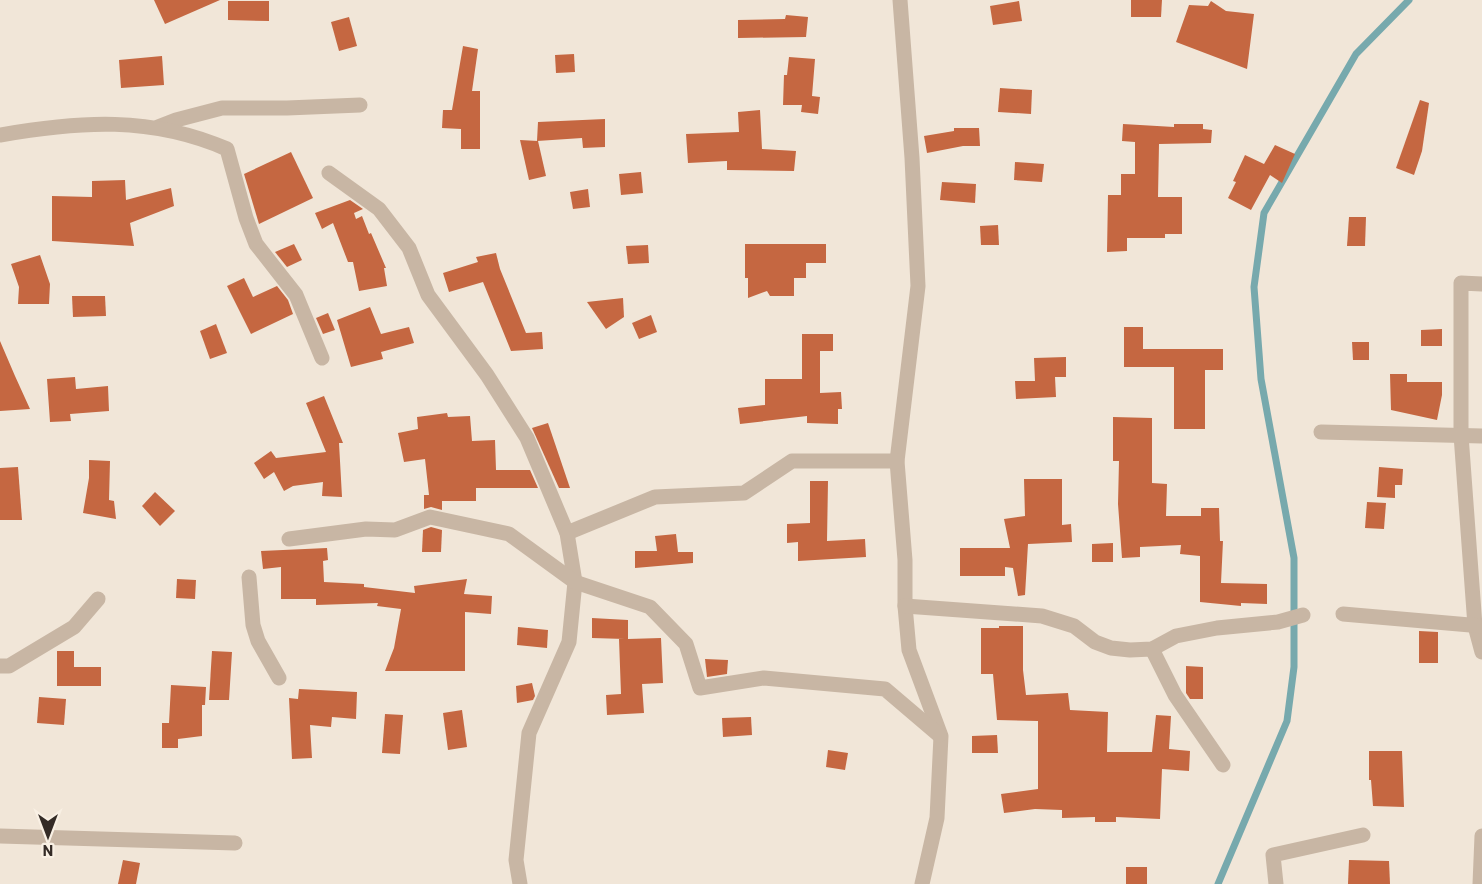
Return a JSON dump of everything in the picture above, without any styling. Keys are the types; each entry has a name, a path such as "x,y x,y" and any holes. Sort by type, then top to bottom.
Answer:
{"street":[{"path":"900,0 912,158 918,286 897,461 905,560 905,606 909,650 941,736 937,818 922,884"},
{"path":"158,127 222,108 360,105"},
{"path":"0,135 105,123 158,127 211,142 227,149 246,218 256,243 296,295 322,358"},
{"path":"329,173 379,209 409,248 428,295 487,375 527,438 567,533 575,582 569,642 529,733 516,860 520,884"},
{"path":"1482,284 1461,283 1461,435 1482,652"},
{"path":"1321,432 1482,436"},
{"path":"567,533 655,497 744,493 792,461 897,461"},
{"path":"289,539 366,529 395,530 430,517 509,534 575,582 650,607 686,644 700,688 764,678 885,689 941,736"},
{"path":"249,577 253,625 258,642 279,678"},
{"path":"0,666 9,666 74,627 98,599"},
{"path":"905,606 1042,616 1074,626 1095,642 1111,648 1152,650 1176,636 1217,628 1278,622 1303,615"},
{"path":"1344,614 1479,626"},
{"path":"1152,650 1175,695 1223,765"},
{"path":"1276,884 1273,855 1363,835"},
{"path":"0,836 235,843"},
{"path":"1480,884 1482,836"}],"building":[{"path":"154,0 220,0 165,24"},
{"path":"1131,0 1162,0 1161,17 1131,17"},
{"path":"228,1 269,1 269,21 228,20"},
{"path":"1019,1 1022,21 993,25 990,6"},
{"path":"1211,1 1226,11 1254,14 1247,69 1176,42 1189,5 1208,6"},
{"path":"786,15 808,17 806,37 738,38 738,20 785,19"},
{"path":"349,17 357,46 339,51 331,22"},
{"path":"463,46 478,49 472,91 480,91 480,149 461,149 461,129 442,128 443,110 452,110"},
{"path":"574,54 575,72 556,73 555,55"},
{"path":"162,56 164,85 121,88 119,60"},
{"path":"789,57 815,59 812,96 820,97 818,114 801,112 802,105 783,105 784,75 787,75"},
{"path":"1000,88 1032,90 1031,114 998,112"},
{"path":"1420,100 1429,103 1422,151 1414,175 1396,168"},
{"path":"760,110 762,149 796,151 794,171 727,170 727,161 688,163 686,134 739,132 738,112"},
{"path":"605,119 605,147 583,148 582,138 537,141 538,122"},
{"path":"1123,124 1174,127 1174,124 1203,124 1203,129 1212,130 1211,143 1159,144 1158,197 1182,197 1182,234 1165,234 1165,238 1127,238 1127,251 1107,252 1108,195 1121,195 1121,174 1135,174 1135,142 1122,141"},
{"path":"954,128 979,128 980,146 963,146 927,153 924,136 954,131"},
{"path":"520,140 538,141 546,176 529,180"},
{"path":"1275,145 1295,154 1282,183 1270,175 1251,210 1228,198 1245,155 1264,164"},
{"path":"291,152 313,198 259,224 244,174"},
{"path":"1015,162 1044,164 1042,182 1014,180"},
{"path":"641,172 643,193 621,195 619,174"},
{"path":"125,180 126,200 171,188 174,206 130,223 134,246 52,241 52,196 92,197 92,181"},
{"path":"942,182 976,184 975,203 940,200"},
{"path":"588,189 590,207 573,209 570,192"},
{"path":"350,200 363,209 354,213 356,219 362,216 369,234 371,233 386,268 384,268 387,286 359,291 353,262 348,262 333,223 322,229 315,213"},
{"path":"1349,217 1366,217 1365,246 1347,246"},
{"path":"998,225 999,245 981,245 980,226"},
{"path":"294,244 302,260 287,267 275,252"},
{"path":"745,244 826,244 826,263 806,263 806,278 794,278 794,296 770,296 767,291 748,298 748,278 745,278"},
{"path":"648,245 649,263 628,264 626,246"},
{"path":"496,253 500,269 526,333 542,332 543,349 511,351 483,282 449,292 443,273 478,262 476,257"},
{"path":"40,255 50,284 49,304 18,304 19,287 11,264"},
{"path":"244,278 253,297 277,286 288,300 293,314 251,334 227,286"},
{"path":"72,296 105,296 106,316 73,317"},
{"path":"623,298 624,317 606,329 587,302"},
{"path":"370,307 381,334 409,327 414,343 381,352 383,359 351,367 337,320"},
{"path":"328,313 335,330 323,334 316,318"},
{"path":"651,315 657,332 639,339 632,323"},
{"path":"216,324 227,353 210,359 200,331"},
{"path":"1124,327 1143,327 1143,349 1223,349 1223,370 1205,370 1205,429 1174,429 1174,367 1124,367"},
{"path":"1442,329 1442,346 1421,346 1421,330"},
{"path":"802,334 833,334 833,351 820,351 820,393 841,392 842,409 838,409 838,424 807,423 807,416 740,424 738,408 765,405 765,379 802,379"},
{"path":"0,341 15,376 30,409 0,411"},
{"path":"1352,342 1369,342 1369,360 1353,360"},
{"path":"1066,357 1066,377 1055,377 1056,397 1016,399 1015,381 1035,381 1034,358"},
{"path":"1390,374 1407,374 1407,382 1442,382 1437,420 1391,410"},
{"path":"75,377 76,389 108,386 109,411 70,414 71,421 50,422 47,379"},
{"path":"324,396 343,443 339,443 342,497 322,496 323,482 293,486 284,491 274,472 264,479 254,463 271,451 276,458 326,452 306,403"},
{"path":"447,413 448,417 470,416 472,441 495,440 496,470 530,470 538,488 476,488 476,501 442,501 442,510 431,507 424,509 424,495 429,495 425,459 404,462 398,433 418,429 417,417"},
{"path":"1113,417 1152,418 1152,483 1167,484 1166,516 1201,516 1201,508 1219,508 1220,541 1223,541 1221,583 1267,584 1267,604 1241,603 1241,606 1200,602 1200,556 1180,554 1181,545 1140,547 1140,557 1122,558 1118,504 1119,461 1113,461"},
{"path":"548,423 570,488 559,488 532,428"},
{"path":"89,460 110,461 109,500 114,501 116,519 83,513 89,478"},
{"path":"18,467 22,520 0,520 0,468"},
{"path":"1379,467 1403,469 1402,485 1395,485 1395,498 1377,497"},
{"path":"1024,479 1062,479 1062,525 1071,524 1072,542 1028,544 1025,595 1018,596 1013,568 1005,567 1005,576 960,576 960,548 1010,548 1004,519 1025,516"},
{"path":"810,481 828,481 827,541 865,539 866,557 798,561 798,542 787,543 787,524 810,523"},
{"path":"155,492 175,511 160,526 142,506"},
{"path":"1367,502 1386,503 1384,529 1365,528"},
{"path":"431,527 442,530 441,552 422,552 423,530"},
{"path":"676,534 678,552 693,552 693,563 635,568 635,551 657,551 655,536"},
{"path":"1113,543 1113,562 1092,562 1092,544"},
{"path":"327,548 328,560 323,561 324,582 364,584 364,587 415,593 414,586 467,579 464,594 492,596 491,614 465,612 465,671 385,671 394,648 401,609 377,606 378,603 316,605 316,599 281,599 281,567 263,569 261,551"},
{"path":"177,579 196,580 195,599 176,598"},
{"path":"592,618 628,620 628,639 661,638 663,683 642,684 644,713 607,715 606,695 621,694 619,639 625,639 592,638"},
{"path":"999,626 1023,626 1023,670 1026,695 1068,693 1070,710 1108,712 1107,752 1152,752 1156,715 1171,716 1169,749 1190,751 1189,771 1162,769 1160,819 1116,817 1116,822 1095,822 1095,817 1062,818 1062,810 1035,809 1004,813 1001,794 1038,789 1038,721 997,720 993,674 981,674 981,628 999,628"},
{"path":"518,627 548,630 547,648 517,645"},
{"path":"1419,631 1438,632 1438,663 1419,663"},
{"path":"57,651 74,651 74,667 101,667 101,686 57,686"},
{"path":"212,651 232,652 229,700 209,700"},
{"path":"705,659 728,660 727,674 707,677"},
{"path":"1186,666 1203,667 1203,699 1190,699 1186,693"},
{"path":"532,683 535,696 533,700 517,703 516,686"},
{"path":"171,685 206,687 205,705 202,705 202,736 178,739 178,748 162,748 162,723 169,723"},
{"path":"299,689 357,692 356,719 332,717 331,727 310,725 312,758 292,759 289,698 298,699"},
{"path":"39,697 66,699 64,725 37,723"},
{"path":"462,710 467,747 448,750 443,713"},
{"path":"385,714 403,715 400,754 382,753"},
{"path":"751,717 752,735 723,737 722,718"},
{"path":"997,735 998,753 972,753 972,736"},
{"path":"828,750 848,753 845,770 826,767"},
{"path":"1369,751 1402,751 1404,807 1373,806 1371,780 1369,780"},
{"path":"123,860 140,863 136,884 118,884"},
{"path":"1349,860 1389,861 1390,884 1348,884"},
{"path":"1126,867 1147,867 1147,884 1126,884"}],"waterway":[{"path":"1218,884 1287,721 1294,667 1294,558 1261,379 1254,287 1264,213 1356,54 1409,0"}]}
